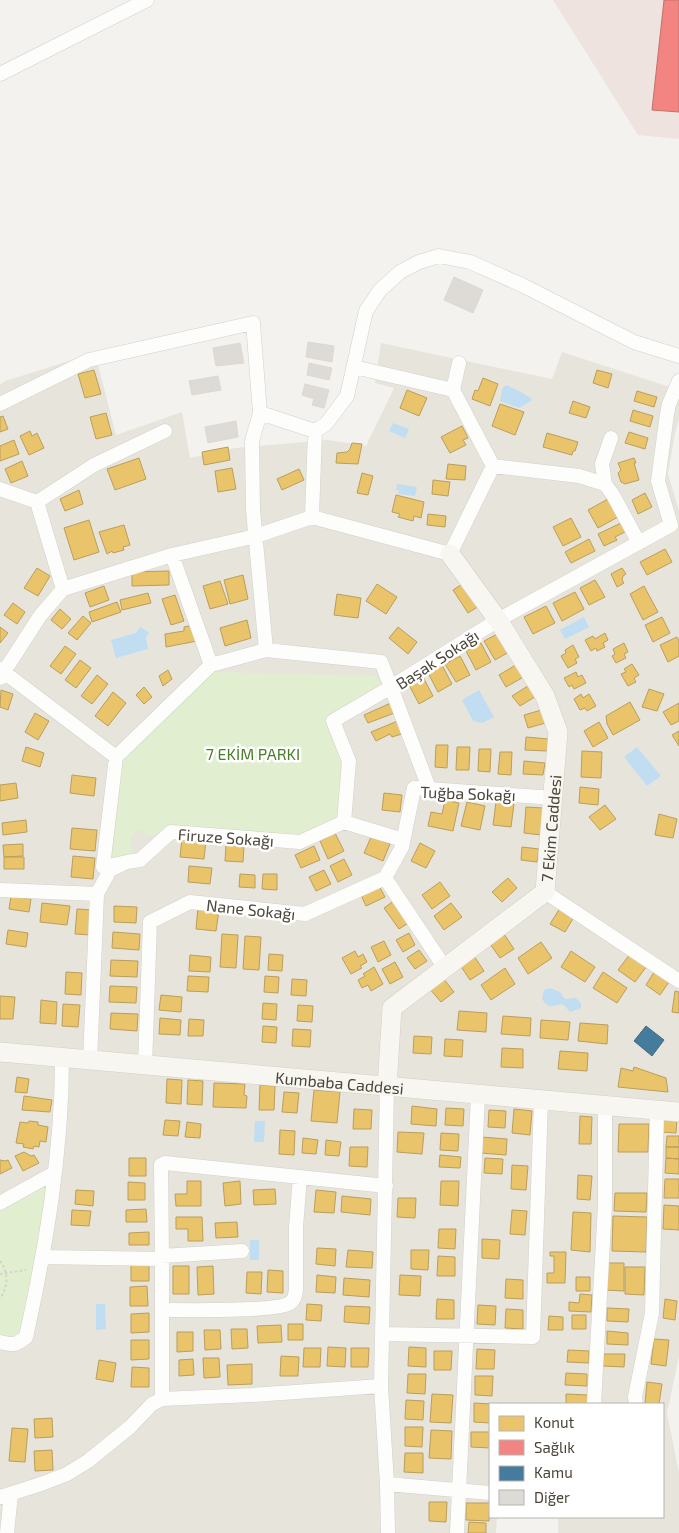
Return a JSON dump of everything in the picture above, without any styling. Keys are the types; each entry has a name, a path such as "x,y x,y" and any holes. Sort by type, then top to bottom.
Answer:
{"street":[{"path":"0,74 146,0"},
{"path":"315,431 326,424 348,396 366,311 380,290 400,272 419,262 439,256 470,262 522,285 634,342 679,356"},
{"path":"0,404 89,360 253,323 260,413 252,441 253,510 266,650"},
{"path":"459,363 453,390 493,466"},
{"path":"354,367 453,390"},
{"name":"Başak Sokağı","path":"429,788 391,687 498,620 671,525 658,481 669,404 679,381"},
{"path":"260,413 315,431"},
{"path":"37,502 94,465 165,431"},
{"path":"312,517 315,431"},
{"path":"611,438 602,464 605,484 639,543"},
{"path":"493,466 579,476 605,484"},
{"path":"116,757 1,673 40,616 63,590 172,555 256,536 312,517 450,554 493,466"},
{"path":"0,489 37,502"},
{"path":"37,502 63,590"},
{"name":"7 Ekim Caddesi","path":"387,1087 392,1008 545,892 558,732 545,696 498,620 450,554"},
{"path":"172,555 211,665"},
{"path":"127,862 103,866 116,757 211,665 266,650 381,662 391,687 333,721 350,761 344,822 403,840"},
{"name":"Tuğba Sokağı","path":"385,878 402,847 414,788 554,798"},
{"name":"Firuze Sokağı","path":"90,1061 98,894 110,870 127,862 140,860 171,832 300,842 344,822"},
{"path":"385,878 445,968"},
{"name":"Nane Sokağı","path":"145,1066 150,922 190,902 305,914 385,878"},
{"path":"0,890 98,894"},
{"path":"545,892 679,981"},
{"name":"Kumbaba Caddesi","path":"0,1052 62,1059 679,1112"},
{"path":"0,1342 12,1345 19,1343 26,1337 42,1262 60,1137 62,1059"},
{"path":"387,1087 382,1386 388,1533"},
{"path":"457,1533 478,1094"},
{"path":"383,1334 533,1337 541,1100"},
{"path":"594,1403 604,1205 605,1105"},
{"path":"636,1403 635,1397 652,1313 657,1110"},
{"path":"162,1399 161,1165 165,1163 386,1186"},
{"path":"0,1203 54,1172"},
{"path":"162,1310 242,1309 290,1304 294,1299 296,1290 296,1227 300,1177"},
{"path":"42,1262 162,1258 242,1251"},
{"path":"7,1533 6,1495 67,1474 88,1461 130,1427 152,1404 162,1399 382,1386"},
{"path":"387,1484 489,1493"}],"path":[{"path":"0,1261 6,1273 7,1282 0,1299"},
{"path":"0,1274 42,1262"}],"shaded area":[{"path":"553,0 679,0 679,139 638,135"},
{"path":"381,343 552,379 562,352 679,390 679,419 668,474 679,510 679,1356 667,1413 679,1473 679,1533 558,1533 558,1518 664,1518 664,1403 489,1403 489,1518 497,1518 496,1533 0,1533 0,385 5,381 95,353 116,435 182,412 190,458 235,448 328,440 366,446 394,388 375,383"}],"green space":[{"name":"7 EKİM PARKI","path":"213,672 376,676 382,685 326,719 345,763 339,818 300,836 177,828 150,836 138,829 129,841 135,854 123,862 108,863 120,759"},
{"path":"54,1173 26,1337 0,1342 0,1203"}],"water":[{"path":"506,385 532,399 531,401 519,408 500,401 502,389"},
{"path":"393,423 409,429 405,438 389,431"},
{"path":"397,484 417,487 415,496 398,494 399,490 396,490"},
{"path":"584,617 589,627 565,639 560,630"},
{"path":"140,627 149,632 146,638 148,649 116,658 111,640 136,633"},
{"path":"479,690 494,717 482,723 473,721 462,700"},
{"path":"637,747 661,776 647,786 624,757"},
{"path":"550,988 560,992 565,999 576,998 581,1003 581,1008 570,1012 561,1004 552,1006 546,1004 542,999 544,990"},
{"path":"255,1121 265,1121 264,1142 254,1142"},
{"path":"250,1240 259,1240 259,1260 250,1260"},
{"path":"96,1304 105,1304 106,1329 96,1330"}],"building: Konut":[{"path":"94,370 101,394 85,398 78,374"},
{"path":"597,370 612,374 608,388 593,383"},
{"path":"483,378 498,384 490,406 472,399 475,390 478,391"},
{"path":"407,390 427,398 419,416 400,408"},
{"path":"637,391 657,397 654,407 634,401"},
{"path":"573,401 590,407 586,418 569,413"},
{"path":"500,404 524,412 515,435 492,426"},
{"path":"633,410 653,416 650,427 630,421"},
{"path":"106,413 112,435 96,439 90,417"},
{"path":"3,416 8,429 0,432 0,417"},
{"path":"462,426 468,438 463,440 466,445 450,453 441,437"},
{"path":"30,431 32,436 37,433 44,448 29,455 20,436"},
{"path":"629,432 648,438 645,449 625,443"},
{"path":"547,433 578,442 572,455 543,447"},
{"path":"14,440 19,454 0,461 0,446"},
{"path":"352,443 362,444 358,464 336,463 337,453 347,452"},
{"path":"228,447 230,460 204,465 202,452"},
{"path":"139,458 146,479 115,490 107,469"},
{"path":"634,458 639,480 625,484 621,482 618,473 621,470 618,463"},
{"path":"22,461 28,476 11,483 5,469"},
{"path":"448,464 466,466 465,480 446,479"},
{"path":"232,468 236,489 218,492 215,471"},
{"path":"299,469 304,480 282,490 277,479"},
{"path":"362,473 373,476 368,495 357,493"},
{"path":"433,480 450,482 448,496 432,494"},
{"path":"79,490 83,504 65,511 60,499"},
{"path":"645,493 652,507 638,514 632,500"},
{"path":"396,495 424,502 421,518 414,516 413,521 398,517 400,514 392,512"},
{"path":"608,499 618,517 598,528 588,510"},
{"path":"428,514 446,516 445,527 427,525"},
{"path":"571,518 581,537 563,546 553,527"},
{"path":"89,520 99,552 74,560 64,528"},
{"path":"621,523 625,532 615,537 617,540 604,546 598,534"},
{"path":"124,525 130,545 123,547 124,550 113,553 112,551 107,554 99,532"},
{"path":"589,539 595,551 571,563 565,552"},
{"path":"665,549 672,562 647,575 640,562"},
{"path":"37,568 50,576 38,596 24,588"},
{"path":"622,568 626,574 622,580 624,583 617,587 611,574"},
{"path":"169,571 169,585 132,586 132,572"},
{"path":"243,575 248,599 230,604 224,580"},
{"path":"595,580 605,597 589,605 580,588"},
{"path":"220,581 228,604 210,609 203,586"},
{"path":"464,583 479,606 468,613 453,590"},
{"path":"377,584 397,597 386,614 366,601"},
{"path":"104,586 109,600 90,607 85,593"},
{"path":"644,586 658,612 643,620 630,594"},
{"path":"575,592 584,609 562,621 553,603"},
{"path":"148,593 151,603 122,610 120,600"},
{"path":"337,594 361,598 358,618 334,615"},
{"path":"175,595 184,621 171,625 162,599"},
{"path":"117,602 121,612 92,622 89,612"},
{"path":"13,603 25,612 17,624 4,615"},
{"path":"546,606 555,623 533,634 524,617"},
{"path":"60,609 71,619 62,629 51,620"},
{"path":"83,616 91,623 77,640 68,633"},
{"path":"662,617 670,633 653,642 645,625"},
{"path":"247,620 251,638 225,646 220,628"},
{"path":"194,625 197,641 166,647 165,634 184,631 184,627"},
{"path":"0,627 8,633 0,643"},
{"path":"398,627 417,642 408,654 389,638"},
{"path":"499,633 509,652 495,660 484,641"},
{"path":"605,633 608,640 603,643 605,647 597,651 596,648 591,651 585,640 593,636 595,639"},
{"path":"677,637 679,641 679,656 668,662 660,645"},
{"path":"481,643 491,662 476,670 466,651"},
{"path":"624,643 628,652 624,654 626,658 616,663 612,656 615,654 613,649"},
{"path":"573,645 579,657 575,659 577,663 568,668 561,656 566,653 565,650"},
{"path":"65,646 76,654 61,674 50,666"},
{"path":"460,656 470,675 456,682 445,664"},
{"path":"80,660 91,668 76,688 65,680"},
{"path":"519,663 527,675 506,687 499,675"},
{"path":"632,664 639,675 634,678 636,682 628,686 621,674 626,672 624,669"},
{"path":"442,665 452,684 438,692 428,673"},
{"path":"168,670 172,679 163,686 159,676"},
{"path":"576,672 578,677 582,675 586,683 574,689 572,685 569,687 564,678"},
{"path":"97,675 108,684 92,704 81,696"},
{"path":"423,677 433,696 419,704 409,685"},
{"path":"531,684 538,695 520,706 512,696"},
{"path":"144,687 152,697 144,704 136,695"},
{"path":"649,689 664,694 657,711 642,707"},
{"path":"1,690 13,694 8,710 0,707"},
{"path":"113,692 126,703 108,726 95,716"},
{"path":"581,694 583,698 589,694 596,706 587,711 585,708 580,710 574,699"},
{"path":"393,702 397,712 368,723 364,715"},
{"path":"630,702 640,720 613,735 607,724 606,716"},
{"path":"679,703 679,721 671,725 663,712"},
{"path":"545,709 549,722 528,728 524,715"},
{"path":"35,713 49,721 38,740 25,732"},
{"path":"400,720 405,733 392,737 390,734 376,741 371,732"},
{"path":"599,722 608,738 593,747 584,731"},
{"path":"679,731 679,746 672,735"},
{"path":"526,737 548,739 547,751 525,750"},
{"path":"436,745 448,745 447,768 435,767"},
{"path":"26,747 44,753 40,767 22,761"},
{"path":"457,747 470,747 469,770 456,770"},
{"path":"479,749 491,749 490,772 478,771"},
{"path":"582,751 602,752 601,778 581,777"},
{"path":"500,752 512,752 511,775 498,774"},
{"path":"524,761 545,763 543,775 523,774"},
{"path":"72,775 96,778 94,796 70,793"},
{"path":"16,783 18,798 0,801 0,785"},
{"path":"580,787 599,789 598,805 579,803"},
{"path":"384,793 402,795 400,812 382,810"},
{"path":"445,800 459,803 453,831 428,826 431,812 442,814"},
{"path":"467,802 485,806 480,830 461,826"},
{"path":"496,802 514,804 511,827 493,825"},
{"path":"605,805 616,819 600,830 589,817"},
{"path":"526,807 543,808 541,835 524,833"},
{"path":"659,814 677,819 673,838 655,835"},
{"path":"26,820 27,832 3,835 2,823"},
{"path":"72,828 97,830 95,851 70,849"},
{"path":"335,833 344,851 328,859 320,841"},
{"path":"371,837 390,844 383,861 364,853"},
{"path":"182,838 206,840 204,859 180,857"},
{"path":"420,843 435,851 426,868 411,861"},
{"path":"23,844 23,856 4,857 3,845"},
{"path":"226,845 244,846 243,862 225,861"},
{"path":"314,846 320,860 301,868 295,855"},
{"path":"522,847 539,849 537,862 521,860"},
{"path":"73,856 95,858 93,879 71,877"},
{"path":"4,857 24,857 24,869 4,869"},
{"path":"344,859 352,875 338,882 330,866"},
{"path":"189,866 212,868 210,884 188,882"},
{"path":"324,870 331,884 316,891 309,877"},
{"path":"240,874 255,875 255,888 239,887"},
{"path":"263,874 277,874 277,890 262,889"},
{"path":"508,878 517,888 502,902 492,892"},
{"path":"440,882 450,896 432,909 422,895"},
{"path":"378,884 385,897 366,906 361,895"},
{"path":"11,896 31,899 29,912 9,909"},
{"path":"395,900 410,922 399,929 384,908"},
{"path":"42,903 70,906 67,925 40,922"},
{"path":"451,903 462,917 444,930 434,916"},
{"path":"114,906 137,907 136,923 114,922"},
{"path":"198,907 219,910 216,931 196,929"},
{"path":"560,908 574,917 565,932 550,924"},
{"path":"77,909 93,910 91,935 75,934"},
{"path":"8,930 28,933 26,947 6,944"},
{"path":"113,932 140,934 139,950 112,948"},
{"path":"409,933 415,945 403,952 396,940"},
{"path":"222,934 238,935 236,968 220,967"},
{"path":"504,934 514,949 500,958 490,944"},
{"path":"245,936 261,937 259,970 243,969"},
{"path":"384,941 391,955 378,962 371,947"},
{"path":"541,942 552,958 528,974 518,958"},
{"path":"419,950 427,961 415,969 407,958"},
{"path":"355,951 358,957 363,954 367,962 360,966 362,968 351,974 342,958"},
{"path":"571,951 595,967 585,982 561,967"},
{"path":"269,954 283,955 282,971 268,970"},
{"path":"630,954 647,966 635,982 618,970"},
{"path":"190,955 211,957 210,972 189,971"},
{"path":"474,956 484,971 470,980 460,965"},
{"path":"111,960 138,961 137,977 110,976"},
{"path":"395,962 403,977 390,984 382,969"},
{"path":"374,967 383,984 371,991 368,985 362,988 358,980 365,976 363,974"},
{"path":"505,968 515,984 491,1000 481,985"},
{"path":"656,969 671,979 660,995 646,985"},
{"path":"66,972 82,973 81,995 65,994"},
{"path":"603,972 627,988 617,1003 593,988"},
{"path":"188,976 209,977 208,992 187,991"},
{"path":"265,976 279,977 278,993 264,992"},
{"path":"443,978 454,992 441,1002 429,988"},
{"path":"292,979 307,980 306,996 291,995"},
{"path":"110,986 137,987 136,1003 109,1002"},
{"path":"675,991 679,992 679,1013 672,1012"},
{"path":"161,995 182,997 181,1012 159,1010"},
{"path":"0,996 15,997 13,1019 0,1019"},
{"path":"41,1000 57,1002 56,1024 40,1023"},
{"path":"263,1003 277,1004 276,1020 262,1019"},
{"path":"63,1004 80,1005 78,1027 62,1026"},
{"path":"298,1005 313,1006 312,1022 297,1021"},
{"path":"459,1011 487,1013 486,1032 457,1030"},
{"path":"111,1013 138,1014 137,1031 110,1029"},
{"path":"503,1016 531,1018 530,1036 501,1034"},
{"path":"160,1018 181,1020 180,1035 159,1034"},
{"path":"189,1019 204,1020 203,1036 188,1036"},
{"path":"541,1020 570,1022 568,1040 540,1038"},
{"path":"580,1023 608,1025 607,1044 578,1041"},
{"path":"263,1026 277,1027 276,1043 262,1042"},
{"path":"293,1029 311,1030 310,1047 292,1046"},
{"path":"414,1036 432,1037 431,1054 413,1053"},
{"path":"445,1039 463,1040 462,1057 444,1056"},
{"path":"502,1048 523,1049 523,1068 501,1067"},
{"path":"560,1051 588,1053 587,1071 558,1069"},
{"path":"634,1067 666,1078 668,1092 618,1087 621,1068 633,1071"},
{"path":"17,1077 29,1079 27,1093 15,1092"},
{"path":"167,1079 182,1080 181,1104 166,1103"},
{"path":"188,1080 203,1081 202,1105 187,1104"},
{"path":"214,1083 245,1084 246,1108 213,1107"},
{"path":"260,1085 275,1086 274,1110 259,1110"},
{"path":"314,1090 340,1092 337,1123 311,1121"},
{"path":"284,1092 299,1093 297,1113 282,1112"},
{"path":"24,1096 52,1100 50,1112 22,1110"},
{"path":"412,1106 437,1109 436,1126 411,1124"},
{"path":"446,1108 464,1109 463,1126 445,1125"},
{"path":"354,1109 372,1110 371,1129 353,1129"},
{"path":"514,1109 532,1111 530,1135 512,1133"},
{"path":"489,1110 506,1111 505,1128 488,1127"},
{"path":"580,1116 592,1117 591,1144 579,1144"},
{"path":"662,1118 677,1118 676,1133 662,1132"},
{"path":"165,1120 180,1121 178,1136 163,1135"},
{"path":"29,1121 38,1122 38,1125 48,1127 46,1142 40,1141 39,1147 34,1146 33,1149 23,1147 24,1144 16,1143 20,1122 28,1123"},
{"path":"187,1122 201,1124 200,1138 185,1137"},
{"path":"619,1124 649,1124 648,1152 618,1152"},
{"path":"280,1130 295,1131 294,1155 279,1154"},
{"path":"398,1132 424,1133 422,1154 397,1152"},
{"path":"441,1133 459,1134 458,1151 440,1150"},
{"path":"667,1136 679,1136 679,1147 666,1147"},
{"path":"481,1137 507,1139 506,1155 480,1153"},
{"path":"303,1138 318,1140 316,1154 302,1153"},
{"path":"326,1140 341,1142 339,1156 325,1155"},
{"path":"350,1147 368,1147 367,1167 349,1166"},
{"path":"666,1147 679,1147 679,1159 666,1158"},
{"path":"24,1152 31,1156 34,1155 39,1163 23,1171 15,1156"},
{"path":"440,1155 461,1157 460,1168 439,1167"},
{"path":"129,1158 146,1158 146,1176 129,1176"},
{"path":"485,1158 503,1159 502,1174 484,1173"},
{"path":"666,1158 679,1159 679,1174 665,1173"},
{"path":"0,1160 8,1160 12,1168 0,1174"},
{"path":"512,1165 528,1166 526,1190 511,1189"},
{"path":"578,1175 592,1176 590,1200 577,1199"},
{"path":"665,1179 679,1179 679,1198 664,1198"},
{"path":"187,1181 201,1181 201,1206 176,1206 175,1194 187,1194"},
{"path":"240,1181 241,1204 225,1206 223,1183"},
{"path":"441,1181 459,1181 458,1206 440,1205"},
{"path":"128,1182 145,1183 145,1200 128,1200"},
{"path":"275,1189 276,1204 254,1205 253,1190"},
{"path":"76,1190 94,1191 93,1206 75,1204"},
{"path":"316,1190 336,1192 334,1213 314,1212"},
{"path":"615,1193 647,1193 646,1212 614,1211"},
{"path":"342,1196 371,1199 370,1215 341,1212"},
{"path":"398,1198 416,1198 415,1218 397,1217"},
{"path":"664,1205 679,1206 679,1230 663,1229"},
{"path":"146,1209 147,1222 126,1222 126,1210"},
{"path":"72,1210 91,1211 89,1226 71,1225"},
{"path":"512,1210 527,1211 525,1235 510,1234"},
{"path":"573,1212 591,1213 590,1252 571,1250"},
{"path":"613,1216 647,1217 646,1252 612,1251"},
{"path":"176,1217 202,1217 203,1241 188,1241 188,1229 176,1229"},
{"path":"237,1222 238,1237 216,1238 215,1223"},
{"path":"439,1229 456,1229 455,1249 438,1248"},
{"path":"149,1232 149,1245 129,1245 129,1233"},
{"path":"482,1239 500,1240 499,1259 482,1258"},
{"path":"317,1248 336,1249 335,1266 316,1264"},
{"path":"348,1250 373,1252 372,1268 346,1267"},
{"path":"411,1250 429,1250 428,1270 411,1269"},
{"path":"550,1252 566,1252 565,1283 547,1283 547,1273 554,1273 554,1256 550,1256"},
{"path":"438,1256 455,1257 455,1276 437,1276"},
{"path":"131,1262 149,1262 149,1281 131,1281"},
{"path":"605,1263 624,1263 624,1291 604,1290"},
{"path":"173,1266 189,1266 189,1294 173,1294"},
{"path":"213,1266 214,1294 198,1295 197,1267"},
{"path":"625,1267 645,1267 644,1295 625,1294"},
{"path":"268,1270 283,1271 283,1293 267,1292"},
{"path":"247,1272 262,1272 261,1294 246,1293"},
{"path":"317,1275 336,1277 335,1293 316,1292"},
{"path":"400,1275 421,1276 420,1296 399,1295"},
{"path":"576,1277 590,1277 590,1291 576,1291"},
{"path":"344,1278 370,1280 369,1297 343,1295"},
{"path":"506,1279 523,1280 523,1299 505,1298"},
{"path":"147,1286 148,1306 130,1306 130,1287"},
{"path":"580,1294 592,1295 591,1312 569,1311 569,1302 579,1303"},
{"path":"437,1299 454,1300 454,1319 436,1319"},
{"path":"665,1299 677,1301 675,1320 663,1318"},
{"path":"307,1304 322,1305 321,1321 306,1320"},
{"path":"478,1305 496,1306 495,1325 477,1324"},
{"path":"345,1306 370,1307 369,1324 344,1322"},
{"path":"607,1308 629,1309 628,1322 607,1321"},
{"path":"506,1309 523,1310 523,1329 505,1328"},
{"path":"149,1313 149,1332 131,1333 131,1314"},
{"path":"572,1315 586,1315 586,1329 572,1329"},
{"path":"549,1316 563,1317 563,1330 548,1330"},
{"path":"288,1324 303,1324 303,1340 288,1340"},
{"path":"281,1325 282,1342 258,1343 257,1326"},
{"path":"231,1329 247,1329 248,1348 232,1349"},
{"path":"204,1330 220,1330 221,1349 205,1350"},
{"path":"607,1331 628,1333 628,1345 607,1344"},
{"path":"177,1332 193,1332 193,1351 177,1352"},
{"path":"654,1339 669,1340 666,1366 651,1364"},
{"path":"131,1340 149,1340 149,1359 131,1360"},
{"path":"328,1347 346,1348 345,1367 327,1366"},
{"path":"409,1347 426,1348 426,1367 408,1366"},
{"path":"304,1348 321,1348 320,1367 303,1367"},
{"path":"351,1348 369,1348 368,1367 351,1367"},
{"path":"477,1349 495,1350 494,1369 476,1369"},
{"path":"568,1350 589,1351 589,1363 567,1362"},
{"path":"434,1351 452,1351 451,1370 434,1370"},
{"path":"604,1354 625,1354 624,1367 603,1366"},
{"path":"281,1356 299,1357 298,1376 280,1376"},
{"path":"203,1358 219,1358 220,1377 204,1378"},
{"path":"193,1359 194,1375 179,1376 179,1360"},
{"path":"99,1360 116,1363 113,1382 96,1379"},
{"path":"252,1364 252,1384 228,1385 227,1365"},
{"path":"132,1367 149,1368 149,1387 131,1387"},
{"path":"566,1373 587,1374 587,1386 565,1385"},
{"path":"408,1374 426,1374 425,1394 407,1393"},
{"path":"475,1376 493,1376 492,1396 475,1395"},
{"path":"647,1382 662,1384 659,1403 645,1403"},
{"path":"432,1394 453,1395 451,1423 430,1422"},
{"path":"566,1394 588,1395 587,1403 566,1403"},
{"path":"406,1400 424,1401 423,1420 405,1419"},
{"path":"474,1403 489,1404 489,1423 474,1422"},
{"path":"52,1418 53,1437 35,1438 34,1419"},
{"path":"405,1427 423,1427 422,1447 405,1446"},
{"path":"12,1428 28,1429 25,1462 9,1461"},
{"path":"431,1430 452,1431 451,1459 429,1458"},
{"path":"471,1432 489,1432 489,1448 471,1447"},
{"path":"52,1450 53,1470 35,1471 34,1451"},
{"path":"405,1453 423,1453 423,1473 404,1472"},
{"path":"429,1502 447,1502 446,1522 429,1521"},
{"path":"466,1503 489,1503 489,1521 466,1520"},
{"path":"469,1522 486,1523 486,1533 468,1533"}],"building: Sağlık":[{"path":"664,0 679,0 679,112 652,110"}],"building: Kamu":[{"path":"646,1026 664,1040 652,1056 634,1041"}],"building: Diğer":[{"path":"454,277 483,290 473,313 444,300"},
{"path":"308,342 334,346 332,362 306,357"},
{"path":"240,343 244,363 216,366 213,348"},
{"path":"309,363 332,368 329,380 307,375"},
{"path":"218,376 221,390 192,395 189,381"},
{"path":"305,384 329,390 324,408 312,405 314,399 302,395"},
{"path":"236,421 238,437 208,443 205,427"}]}
